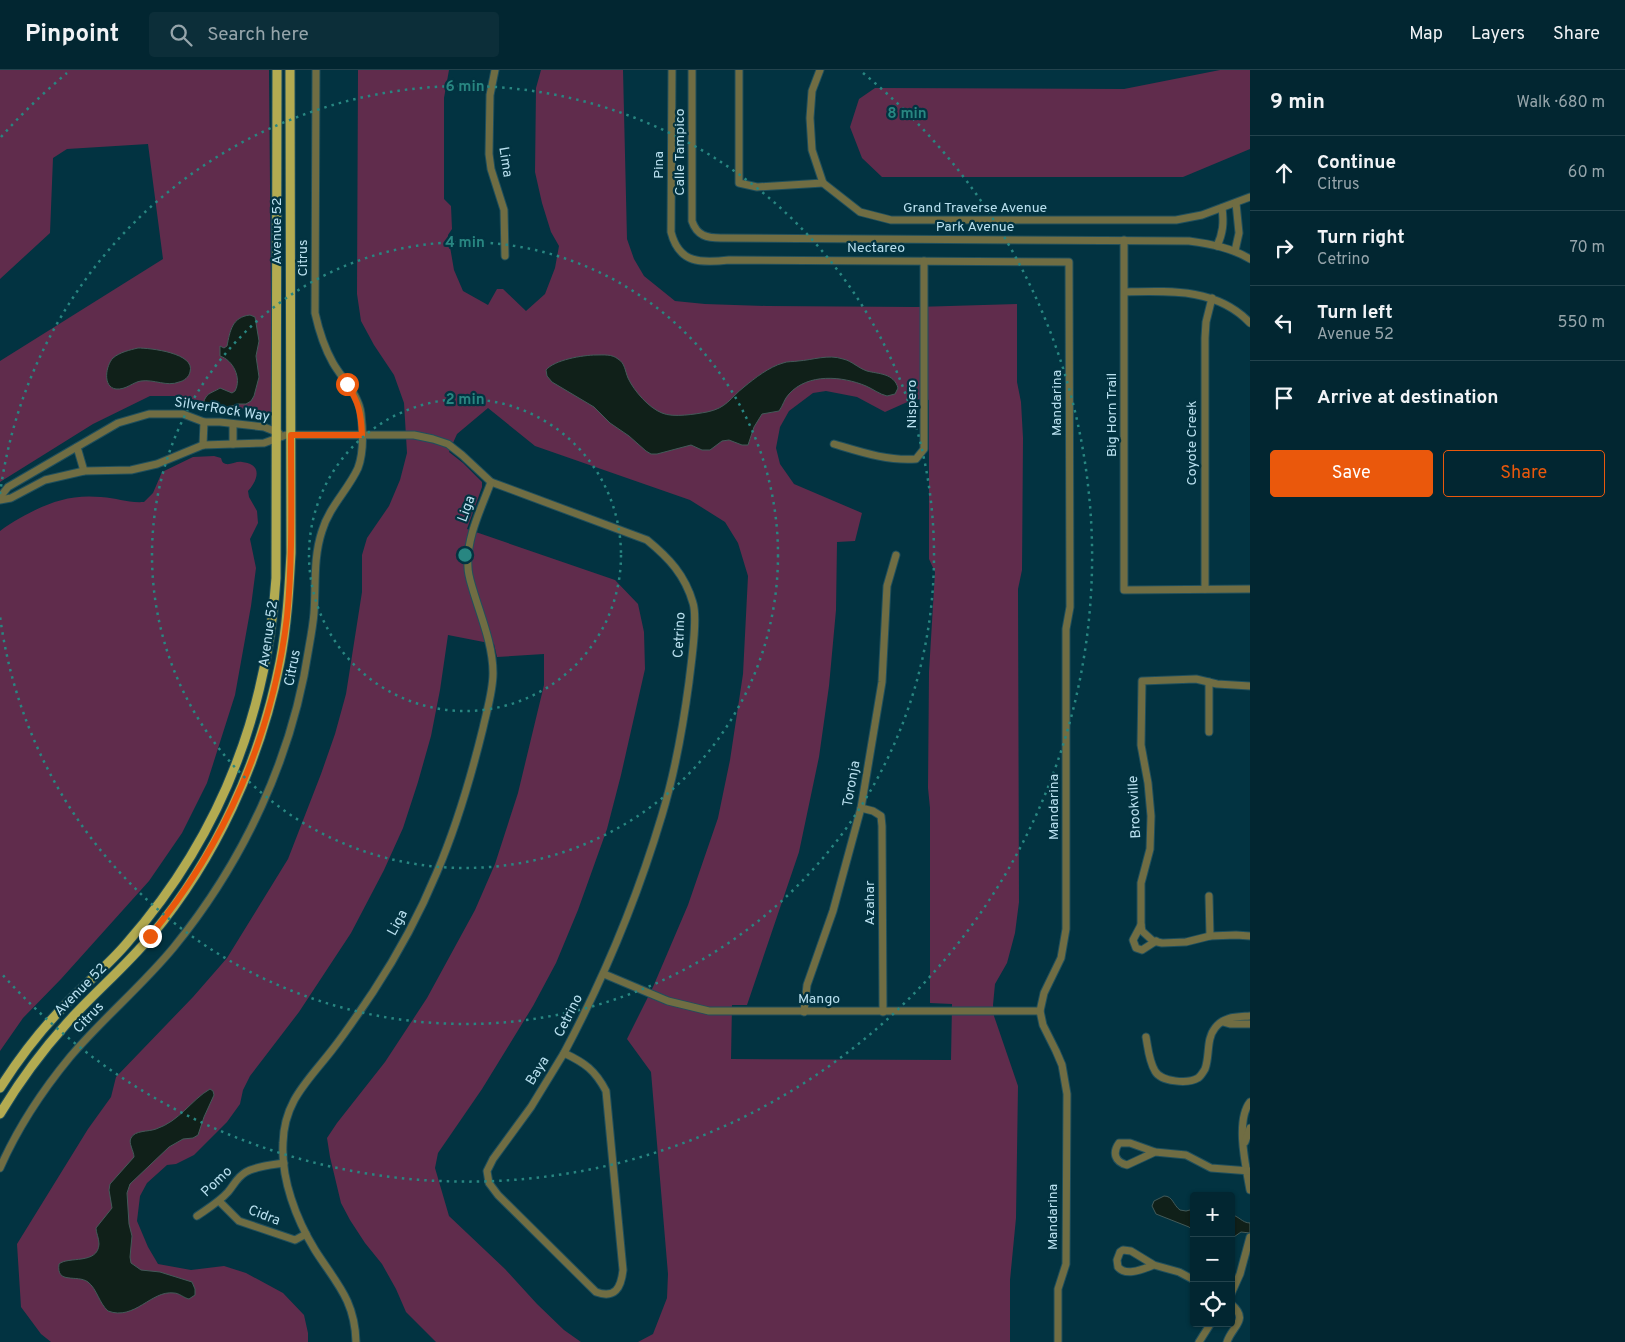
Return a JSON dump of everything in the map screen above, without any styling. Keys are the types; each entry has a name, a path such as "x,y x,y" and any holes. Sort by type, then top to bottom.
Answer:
{"main road":[{"name":"Avenue 52","path":"0,1088 51,1020 126,944 177,879 200,842 233,774 247,737 256,705 272,630 276,578 277,70"},
{"name":"Avenue 52","path":"0,1114 31,1068 67,1022 131,958 169,913 203,862 236,800 262,733 282,652 290,562 288,435 290,70"}],"street":[{"name":"Citrus","path":"0,1168 11,1144 36,1100 71,1056 174,948 198,916 240,849 259,812 277,770 300,695 314,613 316,552 329,513 352,479 358,466 362,435 361,412 356,399 325,347 319,332 315,313 316,70"},
{"name":"Lima","path":"495,70 490,95 489,154 491,169 504,210 505,256"},
{"name":"Pina","path":"672,70 670,232 674,246 684,255"},
{"name":"Calle Tampico","path":"692,70 692,221 698,233"},
{"path":"739,70 739,183 757,187 823,183 812,150 810,118 812,91 820,70"},
{"name":"Grand Traverse Avenue","path":"823,183 860,212 891,220 1176,220 1202,216 1250,197"},
{"path":"1235,251 1239,233 1236,203"},
{"path":"1217,246 1223,234 1224,219 1222,208"},
{"name":"Park Avenue","path":"698,233 704,236 721,238 1189,241 1235,251 1250,260"},
{"name":"Big Horn Trail","path":"1124,240 1124,590 1205,589"},
{"name":"Nectareo","path":"684,255 696,261 712,262 729,260 1069,262"},
{"name":"Nispero","path":"834,444 884,458 906,460 916,459 924,449 924,261"},
{"name":"Mandarina","path":"1058,1342 1058,1289 1066,1264 1067,1094 1062,1065 1043,1025 1040,1011 1044,993 1061,958 1066,929 1066,629 1070,607 1069,262"},
{"path":"1125,292 1185,292 1212,298 1228,306 1250,323"},
{"name":"Coyote Creek","path":"1205,589 1205,338 1206,322 1212,298"},
{"name":"SilverRock Way","path":"0,498 8,487 40,467 77,448 118,422 149,414 183,414 204,422 264,427 276,435 288,435"},
{"path":"203,446 204,422"},
{"path":"233,425 233,444"},
{"name":"SilverRock Way","path":"0,498 11,498 45,480 84,471 131,470 157,464 203,446 264,443 276,435"},
{"name":"Cetrino","path":"288,435 414,435 434,439 448,444 491,482 647,540 667,556 683,576 694,605 694,632 685,712 663,814 634,902 604,974 564,1053"},
{"path":"77,448 84,471"},
{"name":"Liga","path":"356,1342 356,1325 351,1306 306,1234 293,1201 284,1163 282,1145 284,1126 288,1110 295,1097 333,1048 392,961 437,873 466,791 490,698 493,674 492,656 468,570 470,539 491,482"},
{"name":"Toronja","path":"804,1012 807,985 833,910 861,808 882,682 887,586 896,555"},
{"path":"1205,589 1250,589"},
{"name":"Brookville","path":"1156,942 1142,950 1136,948 1134,940 1142,928 1141,883 1150,849 1151,816 1148,783 1141,745 1142,681 1196,679 1209,682"},
{"path":"1209,732 1209,682 1250,686"},
{"name":"Azahar","path":"861,808 873,811 881,816 883,1012"},
{"path":"1209,896 1210,936"},
{"path":"1142,928 1147,936 1156,942 1162,943 1186,942 1210,936 1250,936"},
{"name":"Mango","path":"604,974 668,1001 709,1011 1040,1011"},
{"path":"1146,1037 1152,1064 1158,1075 1163,1079 1169,1080 1193,1080 1199,1077 1205,1069 1212,1033 1215,1027 1229,1017 1250,1016"},
{"path":"1223,1022 1250,1024"},
{"name":"Baya","path":"564,1053 589,1067 599,1077 606,1092 623,1270 621,1282 617,1288 612,1293 605,1295 596,1292 498,1195 489,1183 487,1171 493,1158 531,1106 564,1053"},
{"path":"1250,1102 1242,1118 1250,1190"},
{"path":"1244,1145 1250,1128"},
{"path":"1155,1152 1127,1165 1120,1162 1115,1154 1117,1146 1123,1142 1155,1152 1186,1155 1211,1168 1249,1171"},
{"name":"Pomo","path":"197,1216 219,1201 229,1191 235,1181 246,1172 261,1166 284,1163"},
{"name":"Cidra","path":"219,1201 238,1221 295,1240 306,1234"},
{"path":"1235,1285 1250,1238"},
{"path":"1154,1266 1124,1272 1118,1267 1117,1260 1120,1252 1127,1250 1154,1266 1180,1272 1190,1278"},
{"path":"1227,1342 1240,1319 1239,1312 1235,1308"},
{"path":"1199,1342 1208,1327"}],"shaded area":[{"path":"0,70 269,70 272,414 174,396 150,396 93,424 0,482 0,361 163,259 148,144 67,149 53,158 50,233 0,279"},
{"path":"358,70 449,70 444,98 444,199 451,206 452,229 448,235 454,270 463,291 488,305 497,289 503,289 526,311 545,294 555,268 559,246 551,232 535,172 536,88 541,70 623,70 627,239 634,259 644,276 675,301 767,306 916,307 1017,304 1017,382 1021,402 1023,438 1022,570 1018,589 1019,902 1015,933 1007,963 995,984 993,1005 994,1016 1018,1086 1016,1218 1010,1280 1010,1342 638,1342 653,1334 667,1298 668,1274 651,1072 627,1039 653,987 688,905 718,818 730,760 743,674 748,576 738,543 725,522 690,500 535,446 488,408 457,434 449,452 482,482 482,487 467,529 615,580 638,604 644,632 645,669 621,775 607,829 578,910 556,963 533,1006 482,1089 438,1153 435,1168 449,1216 505,1269 564,1330 581,1342 436,1342 406,1312 382,1264 350,1220 341,1203 330,1157 327,1138 385,1062 427,998 475,910 495,864 518,793 544,685 544,654 497,657 494,644 448,635 431,736 418,782 403,828 384,870 351,933 299,1012 250,1076 243,1090 240,1104 227,1122 194,1155 176,1164 167,1165 147,1183 140,1196 137,1221 148,1247 158,1264 191,1270 224,1266 246,1273 283,1293 304,1315 308,1342 51,1342 41,1334 21,1307 17,1244 88,1129 111,1097 116,1077 193,997 227,958 288,859 335,734 346,694 362,592 362,555 367,538 389,506 400,480 407,453 404,403 394,375 361,321 357,294","holes":["826,391 857,397 885,412 914,399 929,400 929,559 935,572 929,672 930,1003 952,1004 951,1060 731,1059 732,1005 747,1005 799,852 819,757 829,686 836,610 837,542 855,541 862,513 794,484 780,464 776,448 780,427 789,411 813,393"]},
{"path":"1220,70 1250,70 1250,149 1183,177 882,177 862,158 850,127 859,99 875,88 1124,89"},
{"path":"250,315 255,317 259,341 256,356 259,377 254,396 246,404 222,408 209,407 204,402 210,393 220,388 232,393 235,391 237,375 229,361 220,356 220,346 224,348 227,346 231,330 236,322 244,316"},
{"path":"138,348 152,349 179,356 186,360 190,366 189,376 183,381 174,383 146,381 120,389 112,387 107,380 107,370 113,358"},
{"path":"605,355 616,357 620,361 631,383 642,398 652,407 657,411 672,415 691,415 714,410 724,405 762,373 773,367 787,362 820,358 832,357 849,361 867,371 893,379 898,388 895,394 887,396 847,380 826,378 806,382 787,396 779,411 762,414 754,427 748,445 742,445 729,440 722,441 710,450 702,450 691,445 651,454 610,423 594,407 552,382 547,376 546,370 555,363 577,357"},
{"path":"214,456 221,458 226,464 249,463 256,469 256,478 248,491 249,497 257,511 258,523 250,539 256,568 235,695 207,783 182,833 149,881 61,979 23,1018 0,1051 0,531 40,508 68,498 89,496 144,502 153,493 162,472 193,457"},
{"path":"210,1089 214,1095 198,1135 193,1138 183,1139 169,1147 130,1184 127,1193 129,1224 132,1236 131,1263 141,1270 160,1272 192,1282 195,1295 189,1299 176,1293 166,1293 126,1312 108,1311 88,1282 64,1277 59,1270 59,1264 94,1255 97,1251 99,1242 96,1228 112,1208 110,1184 134,1157 130,1142 133,1135 153,1130 172,1121"},
{"path":"1167,1196 1180,1210 1190,1210 1190,1228 1156,1214 1152,1206 1154,1201"},
{"path":"1235,1216 1250,1223 1250,1233 1241,1232 1235,1236"}],"route":[{"path":"150,936 169,913 203,862 236,800 250,768 272,696 280,661 286,618 291,553 291,435 362,435 361,412 347,384"}]}
